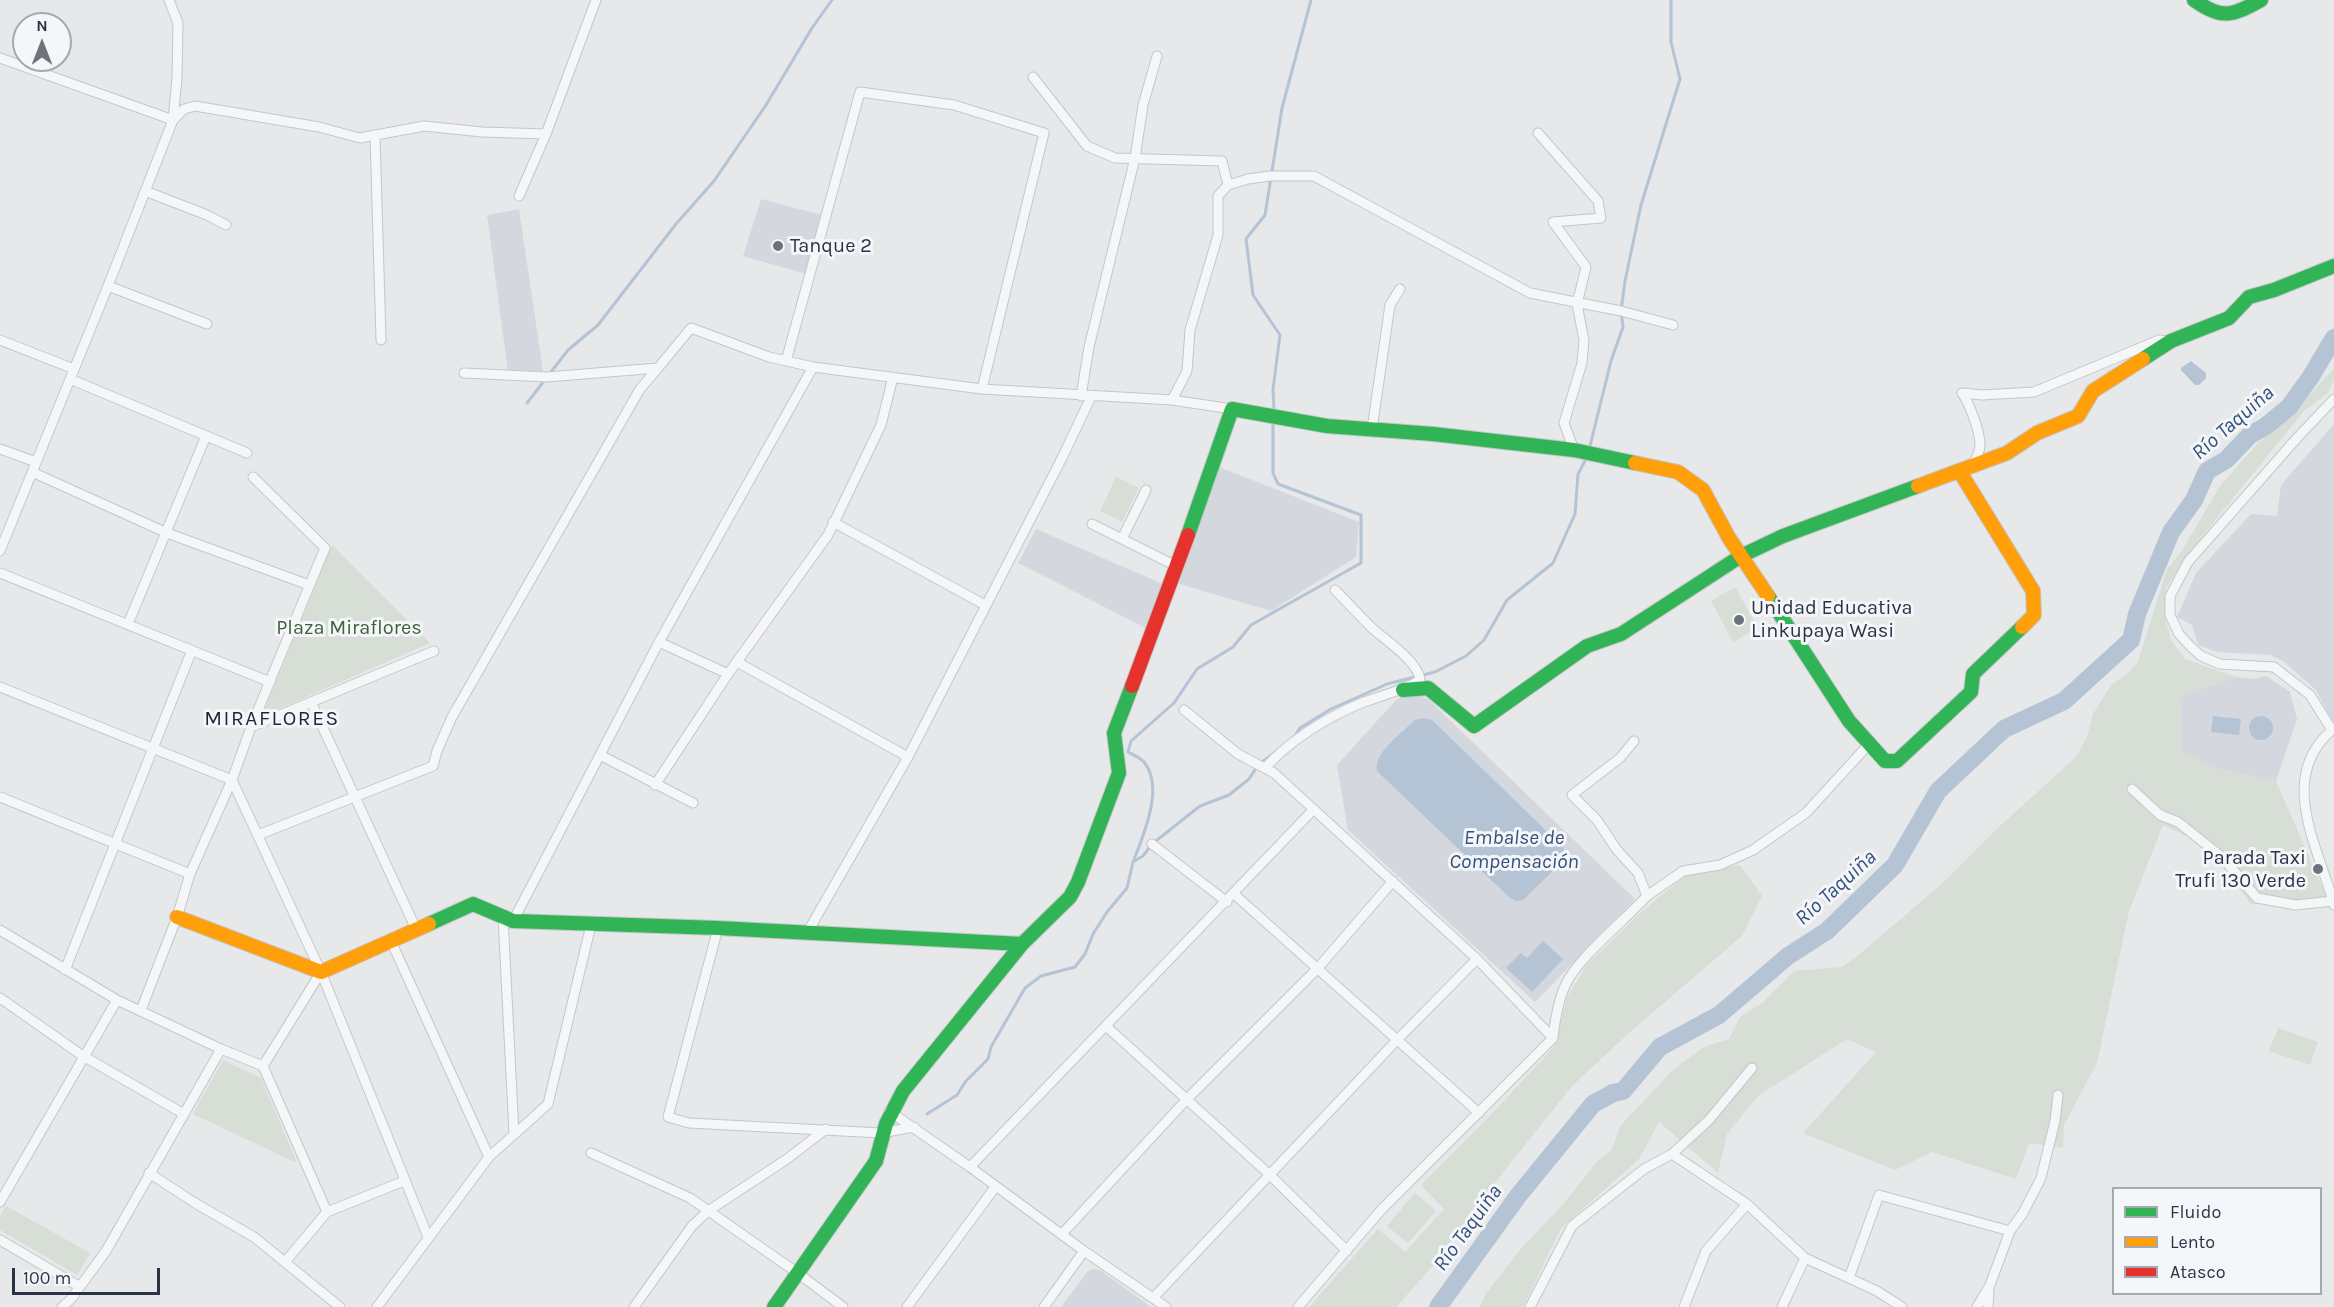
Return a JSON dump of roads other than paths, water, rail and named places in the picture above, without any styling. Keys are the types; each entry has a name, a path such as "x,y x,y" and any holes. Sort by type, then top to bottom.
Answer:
{"street":[{"path":"0,551 173,120 178,23 169,0"},
{"path":"519,195 546,134 596,0"},
{"path":"2194,0 2207,10 2226,16 2242,12 2261,0"},
{"path":"1081,396 1089,347 1135,158 1143,105 1157,56"},
{"path":"0,58 173,120"},
{"path":"1033,77 1087,146 1115,158 1222,162 1228,185"},
{"path":"786,361 860,92 954,105 1044,133 982,389"},
{"path":"173,120 184,109 195,106 320,128 360,138 424,126 482,132 546,134"},
{"path":"1538,133 1598,201 1601,218 1553,222 1586,267 1577,304 1584,340 1583,352 1564,423 1574,450"},
{"path":"375,135 381,340"},
{"path":"1172,400 1187,371 1190,330 1218,235 1218,196 1228,185 1270,176 1314,176 1530,293 1621,311 1672,324"},
{"path":"145,191 207,215 226,225"},
{"path":"1265,768 1277,755 1325,721 1363,702 1403,690 1428,688 1474,726 1587,646 1621,634 1741,556 1784,537 2007,453 2037,433 2078,416 2093,391 2171,341 2229,318 2249,297 2274,290 2334,266"},
{"path":"108,286 207,324"},
{"path":"1372,429 1390,305 1400,289"},
{"path":"258,835 433,766 437,751 458,706 640,389 691,328 769,357 813,367 982,389 1172,400 1327,426 1574,450 1678,472 1703,490 1741,556 1834,698 1885,761 1896,761 1971,692 1973,674 2034,615 2033,591 1966,470"},
{"path":"0,340 74,369"},
{"path":"1966,470 1976,460 1980,445 1973,416 1962,393 1982,395 2034,392 2158,340 2171,341"},
{"path":"514,1134 508,919 813,367"},
{"path":"464,373 547,377 658,368"},
{"path":"655,785 728,674 782,600 799,571 828,534 880,425 893,377"},
{"path":"70,379 246,453"},
{"path":"807,933 908,757 1091,397"},
{"path":"2132,789 2160,815 2178,822 2222,857 2257,898 2296,905 2334,903 2303,798 2310,761 2319,741 2332,730 2310,694 2274,667 2220,664 2201,656 2179,634 2170,615 2170,596 2188,562 2270,467 2334,399"},
{"path":"774,1307 876,1161 889,1112 917,1072 1022,944 1060,908 1078,882 1119,773 1114,733 1232,409"},
{"path":"128,624 206,436"},
{"path":"0,449 167,533 309,585"},
{"path":"141,1010 177,917 190,874 232,780 251,727 326,548 253,477"},
{"path":"1122,539 1146,490"},
{"path":"833,522 985,604"},
{"path":"1092,524 1176,566"},
{"path":"0,573 270,682"},
{"path":"1335,590 1417,670 1420,680 1403,690"},
{"path":"659,642 728,674"},
{"path":"65,970 117,844 192,650"},
{"path":"251,727 434,651"},
{"path":"737,662 908,757"},
{"path":"0,687 232,780 321,972 428,1237"},
{"path":"311,702 416,928"},
{"path":"1184,710 1238,754 1274,773 1477,959 1553,1038"},
{"path":"1634,741 1620,758 1572,795 1597,820 1617,850 1638,873 1647,896"},
{"path":"1299,1307 1381,1210 1553,1038 1554,1023 1566,984 1576,968 1647,896 1683,871 1720,865 1753,850 1806,813 1869,744"},
{"path":"600,755 693,803"},
{"path":"0,797 190,874"},
{"path":"970,1167 1314,809"},
{"path":"1152,844 1227,902"},
{"path":"1062,1234 1187,1099 1318,968 1393,881"},
{"path":"1234,894 1479,1113"},
{"path":"263,1066 321,972 474,904 508,919 591,925 718,928 1022,944"},
{"path":"177,917 321,972"},
{"path":"377,1307 489,1157 548,1104 591,925"},
{"path":"718,928 668,1117 689,1123 882,1133 914,1127"},
{"path":"0,930 117,1000 221,1049 263,1066 327,1212"},
{"path":"391,940 489,1157"},
{"path":"1154,1297 1477,959"},
{"path":"0,998 83,1056 184,1114"},
{"path":"0,1202 117,1000"},
{"path":"1107,1027 1270,1175 1347,1251"},
{"path":"62,1307 106,1251 221,1049"},
{"path":"1530,1307 1572,1226 1644,1169 1672,1154 1709,1120 1752,1068"},
{"path":"1988,1307 1990,1285 2010,1231 2023,1213 2041,1178 2055,1121 2058,1095"},
{"path":"889,1112 914,1127 1084,1251 1166,1307"},
{"path":"634,1307 692,1226 708,1211 787,1159 826,1129"},
{"path":"591,1153 690,1198 843,1307"},
{"path":"1672,1154 1747,1204 1805,1258 1877,1291 1886,1303 1902,1307"},
{"path":"149,1173 254,1237 340,1307"},
{"path":"285,1262 327,1212 404,1181"},
{"path":"907,1307 996,1186"},
{"path":"1849,1278 1879,1195 2010,1231"},
{"path":"1684,1307 1706,1251 1747,1204"},
{"path":"0,1240 80,1287"},
{"path":"1044,1307 1084,1251"},
{"path":"1782,1307 1805,1258"},
{"path":"1977,1307 1990,1285"}],"water":[{"path":"2191,361 2206,373 2206,378 2199,385 2195,385 2181,370"},
{"path":"2213,716 2241,719 2239,735 2211,732"},
{"path":"2261,716 2266,717 2272,723 2272,733 2266,739 2261,740 2256,739 2250,733 2249,728 2250,723 2256,717"},
{"name":"Embalse de Compensación","path":"1423,718 1432,720 1563,847 1564,860 1523,900 1517,901 1510,898 1377,771 1380,757 1390,743 1415,720"},
{"path":"1543,941 1563,959 1532,992 1506,968 1521,953 1527,958"}],"waterway":[{"path":"527,403 568,350 598,325 676,224 714,181 766,105 812,28 832,0"},
{"path":"1274,410 1273,389 1280,335 1253,295 1246,239 1265,215 1282,108 1311,0"},
{"path":"1589,450 1611,361 1623,327 1621,311 1625,281 1641,205 1680,79 1671,42 1671,0"},
{"name":"Río Taquiña","path":"1438,1307 1518,1196 1593,1104 1613,1093 1623,1091 1660,1047 1719,1015 1788,956 1827,931 1895,865 1938,791 2004,729 2064,701 2131,640 2137,614 2171,532 2194,500 2207,471 2226,460 2250,435 2266,426 2289,407 2334,338"},
{"path":"1133,862 1150,812 1153,785 1150,772 1144,762 1128,752 1131,741 1174,703 1197,669 1233,647 1251,625 1361,563 1361,515 1278,484 1273,473 1273,423"},
{"path":"1295,736 1300,728 1331,709 1387,684 1435,672 1466,656 1484,640 1507,600 1553,563 1575,514 1578,474 1586,459"},
{"path":"927,1114 957,1095 966,1081 988,1059 991,1047 1025,988 1041,976 1075,967 1085,954 1093,934 1107,912 1127,888 1133,862 1143,856 1152,844 1200,806 1229,795 1249,779 1258,765 1277,751"}],"place":[{"name":"Tanque 2","path":"778,246"},
{"name":"Unidad Educativa Linkupaya Wasi","path":"1739,620"},
{"name":"Parada Taxi Trufi 130 Verde","path":"2318,869"}],"district":[{"name":"MIRAFLORES","path":"272,719"}],"park label":[{"name":"Plaza Miraflores","path":"349,628"}]}
